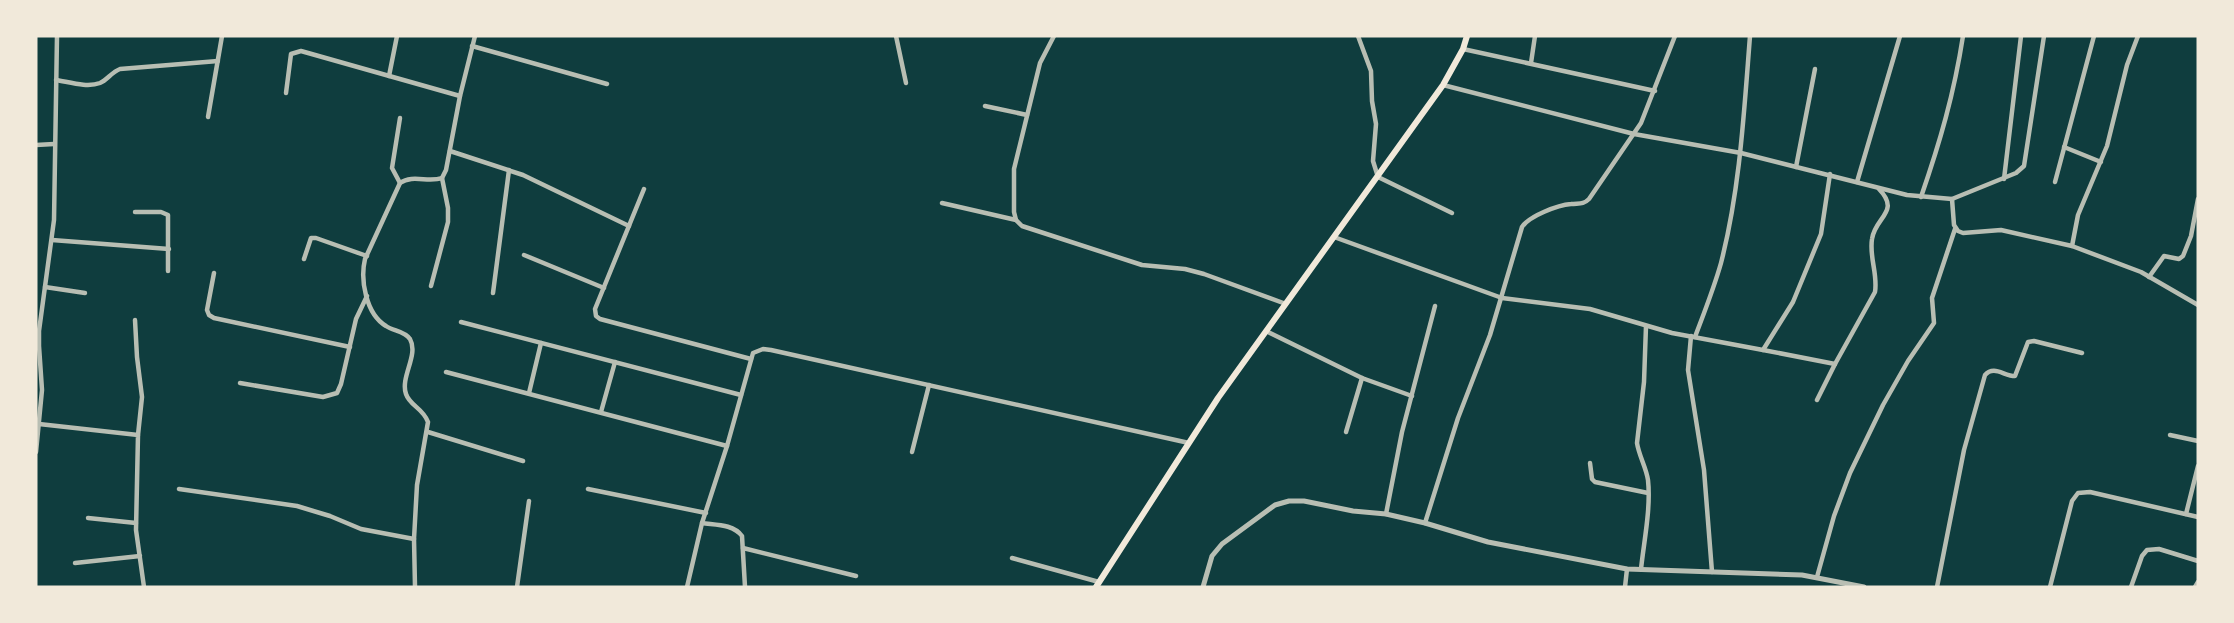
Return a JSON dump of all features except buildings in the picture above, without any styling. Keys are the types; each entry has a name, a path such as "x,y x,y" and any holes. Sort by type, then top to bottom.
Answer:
{"main road":[{"path":"1097,585 1189,442 1443,86 1463,50 1467,36"}],"street":[{"path":"36,453 42,376 39,346 54,209 57,36"},
{"path":"208,117 222,36"},
{"path":"389,76 397,36"},
{"path":"415,587 414,539 417,485 428,422 425,413 411,402 406,394 410,340 404,334 385,326 376,316 363,286 362,271 400,183 412,178 434,182 442,178 446,170 460,96 475,36"},
{"path":"896,36 906,83"},
{"path":"1016,220 1012,201 1014,170 1040,63 1054,36"},
{"path":"1358,36 1371,70 1372,101 1376,124 1373,161 1378,177 1452,213"},
{"path":"1531,63 1535,36"},
{"path":"1425,523 1458,418 1502,298 1521,230 1526,221 1566,205 1588,202 1634,134 1655,91 1675,36"},
{"path":"1712,572 1704,470 1688,370 1693,337 1721,264 1741,153 1750,36"},
{"path":"1857,182 1900,36"},
{"path":"1921,197 1940,144 1955,87 1963,36"},
{"path":"2004,179 2021,36"},
{"path":"1443,86 1634,134 1741,153 1901,194 1952,199 2004,179 2020,171 2024,166 2044,36"},
{"path":"2055,182 2094,36"},
{"path":"2072,246 2081,206 2101,162 2114,122 2127,65 2138,36"},
{"path":"472,46 607,84"},
{"path":"1463,50 1655,91"},
{"path":"286,93 291,54 301,51 460,96"},
{"path":"56,80 89,85 98,84 112,72 127,68 218,61"},
{"path":"1796,167 1815,69"},
{"path":"986,106 1027,115"},
{"path":"400,118 392,168 400,183"},
{"path":"36,145 54,144"},
{"path":"2064,147 2101,162"},
{"path":"450,151 529,177 629,226"},
{"path":"493,293 509,170"},
{"path":"1763,350 1793,302 1821,234 1830,174"},
{"path":"431,286 448,222 448,208 442,178"},
{"path":"1817,400 1834,364 1875,292 1876,279 1871,240 1888,205 1887,198 1877,187"},
{"path":"644,189 596,309 596,316 600,319 751,359"},
{"path":"1817,577 1834,516 1850,474 1883,405 1908,361 1934,323 1932,298 1955,228 1952,199"},
{"path":"2149,277 2164,256 2182,258 2192,236 2198,200"},
{"path":"942,203 1016,220 1022,226 1142,265 1185,269 1204,274 1286,304"},
{"path":"135,212 168,214 168,271"},
{"path":"1955,228 1964,233 2001,230 2072,246 2116,261 2198,305"},
{"path":"2192,236 2198,238"},
{"path":"1334,237 1502,298 1590,309 1672,333 1834,364"},
{"path":"304,259 311,238 367,256"},
{"path":"52,240 169,249"},
{"path":"524,255 604,288"},
{"path":"214,273 207,310 214,318 350,347"},
{"path":"45,287 85,293"},
{"path":"240,383 323,397 337,393 356,319 367,296"},
{"path":"1386,514 1397,453 1435,306"},
{"path":"135,320 142,397 138,435 136,523 144,587"},
{"path":"461,322 741,395"},
{"path":"1641,569 1648,493 1647,474 1638,452 1638,443 1644,382 1646,326"},
{"path":"1266,331 1362,378 1412,396"},
{"path":"1937,587 1964,450 1985,375 1988,371 1994,370 2014,376 2025,345 2031,341 2082,353"},
{"path":"529,393 540,343"},
{"path":"687,587 702,523 751,359 753,353 763,349 1189,442"},
{"path":"601,412 615,362"},
{"path":"446,372 726,446"},
{"path":"36,376 42,376"},
{"path":"1346,432 1362,378"},
{"path":"912,452 929,385"},
{"path":"39,424 138,435"},
{"path":"428,432 523,461"},
{"path":"2170,435 2198,441"},
{"path":"1590,464 1595,482 1648,493"},
{"path":"2187,514 2198,466"},
{"path":"179,489 297,506 330,516 361,530 414,539"},
{"path":"588,489 706,513"},
{"path":"2050,587 2072,501 2078,493 2090,492 2198,517"},
{"path":"517,587 529,501"},
{"path":"1203,587 1216,550 1275,504 1304,501 1353,511 1386,514 1488,542 1627,569 1776,573 1817,577 1864,587"},
{"path":"88,518 136,523"},
{"path":"702,523 730,527 742,536 745,587"},
{"path":"743,548 856,576"},
{"path":"2131,587 2146,550 2159,549 2198,561"},
{"path":"75,563 140,556"},
{"path":"1012,558 1097,585"},
{"path":"1625,587 1627,569"},
{"path":"2195,587 2198,582"}]}
